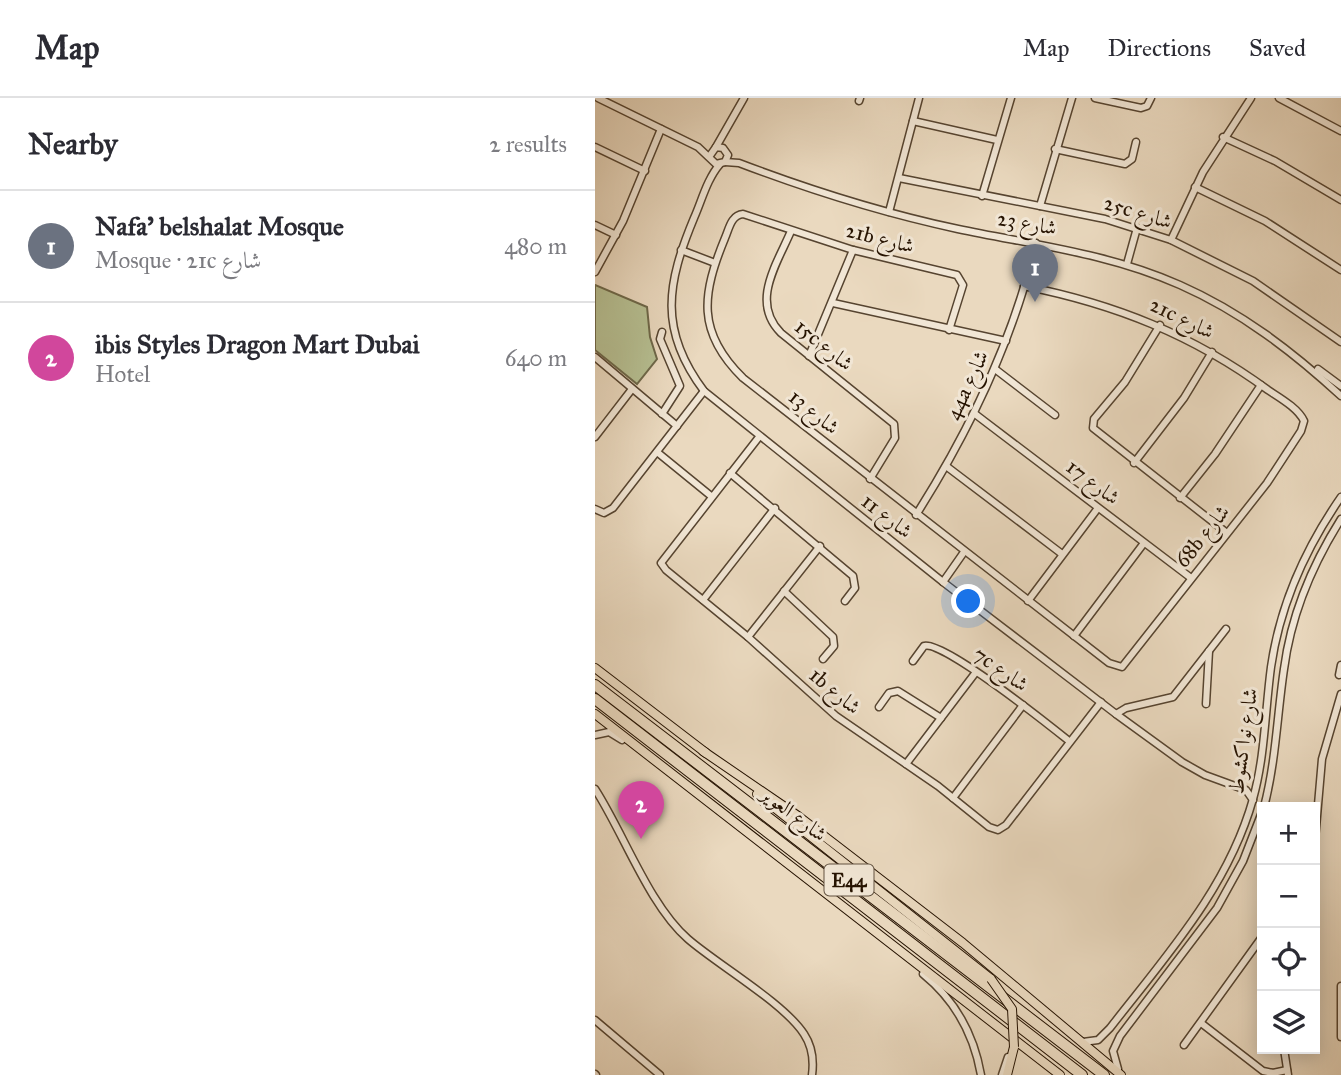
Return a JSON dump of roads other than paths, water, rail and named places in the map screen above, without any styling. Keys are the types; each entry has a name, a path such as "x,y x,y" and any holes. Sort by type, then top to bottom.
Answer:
{"highway":[{"name":"شارع العوير","path":"597,693 1083,1075"},
{"name":"شارع العوير","path":"597,693 1104,1075"}],"main road":[{"path":"595,668 1000,987 1012,1009 1014,1047 1004,1075"},
{"path":"595,714 1057,1073"},
{"path":"703,751 809,824 963,943 1123,1075"}],"street":[{"path":"598,98 698,146 726,151"},
{"path":"698,146 711,159 715,147 727,132 744,98"},
{"path":"890,213 919,98"},
{"path":"982,196 1011,98"},
{"path":"1039,206 1072,98"},
{"path":"1095,98 1141,108 1147,106 1151,98"},
{"path":"1171,240 1195,187 1223,137 1251,98"},
{"path":"1279,98 1341,131"},
{"path":"913,121 997,140"},
{"path":"595,272 616,235 662,130"},
{"path":"722,163 727,132"},
{"path":"1223,137 1275,161 1341,200"},
{"path":"1055,149 1125,164 1132,159 1136,142"},
{"path":"595,146 645,171"},
{"name":"شارع 23","path":"726,151 739,163"},
{"name":"شارع 23","path":"711,159 722,163 739,163 890,213 1034,242 1125,264 1213,301 1341,386"},
{"name":"شارع 11","path":"711,159 711,177"},
{"name":"شارع 11","path":"722,163 711,177 681,248 672,281 673,329 685,363 705,392 941,581 1116,714 1193,769 1242,788 1253,800"},
{"name":"25c شارع","path":"899,178 1137,228 1171,240 1253,281 1341,342"},
{"path":"1195,187 1265,221 1341,270"},
{"name":"21b شارع","path":"738,214 853,250 960,276 963,285 949,330"},
{"name":"شارع 13","path":"738,214 715,263 707,294 706,310 712,333 722,354 743,377 870,479 1074,636 1119,667"},
{"path":"595,225 616,235"},
{"path":"1125,264 1137,228"},
{"name":"15c شارع","path":"791,231 767,290 766,307 775,327 892,422 897,431 870,479"},
{"name":"44a شارع","path":"916,515 975,414 995,369 1024,286 1034,242"},
{"path":"681,248 715,263"},
{"path":"809,356 853,250"},
{"name":"21c شارع","path":"1024,286 1101,303 1160,325 1212,352 1299,413 1304,421"},
{"path":"833,303 1006,341"},
{"path":"1160,325 1138,363 1092,425 1096,434 1227,533"},
{"path":"661,413 680,386 659,337 662,332 673,329"},
{"path":"1134,463 1184,398 1212,352"},
{"name":"شارع 23","path":"1294,353 1341,396"},
{"path":"595,357 677,426"},
{"path":"995,369 1055,415"},
{"path":"1329,376 1341,374"},
{"path":"1180,498 1215,454 1261,385"},
{"path":"596,435 632,389"},
{"path":"595,509 604,513 613,508 705,392"},
{"name":"شارع 17","path":"975,414 1191,578"},
{"name":"68b شارع","path":"1119,667 1126,663 1285,457 1304,421"},
{"path":"657,452 711,496 758,436"},
{"path":"946,466 1062,554"},
{"path":"730,473 820,546 855,579 855,588 845,601"},
{"name":"1b شارع","path":"711,496 661,563 666,570 748,637 836,716 953,798 989,827 998,830 1006,825 1069,741"},
{"name":"شارع نواكشوط","path":"1059,1024 1084,1042 1098,1040 1191,923 1221,877 1253,800 1265,737 1271,668 1281,620 1307,551 1341,497"},
{"path":"703,600 775,508"},
{"path":"1028,601 1098,508"},
{"name":"شارع نواكشوط","path":"1265,802 1275,758 1284,670 1293,624 1308,579 1341,519"},
{"path":"1074,636 1144,543"},
{"path":"748,637 820,546"},
{"path":"941,581 964,552"},
{"path":"784,591 834,637 834,646 823,659"},
{"path":"1116,714 1126,708 1173,698 1226,629"},
{"name":"7c شارع","path":"913,660 924,646 932,644 1023,705 1069,741"},
{"path":"1206,704 1209,650"},
{"path":"1339,675 1341,665"},
{"path":"906,764 976,672"},
{"path":"879,707 889,693 898,691 941,718"},
{"path":"1318,802 1322,760 1341,694"},
{"path":"1069,741 1099,701"},
{"path":"953,798 1023,705"},
{"path":"595,735 613,733 653,759"},
{"path":"1242,788 1257,782"},
{"path":"595,789 652,889 659,908 687,938 801,1029 812,1051 812,1075"},
{"name":"شارع نواكشوط","path":"1123,1075 1115,1065 1115,1044 1231,885 1257,825"},
{"path":"1184,1045 1257,946"},
{"path":"910,960 944,993 957,1012 972,1042 981,1075"},
{"path":"1151,975 1151,983 1161,984"},
{"path":"1341,986 1341,1037"},
{"path":"595,1020 660,1075"},
{"path":"1201,1023 1263,1071 1288,1073 1285,1054"}],"place":[{"name":"Nafa' belshalat Mosque","path":"1035,302"},
{"name":"ibis Styles Dragon Mart Dubai","path":"641,839"}]}
